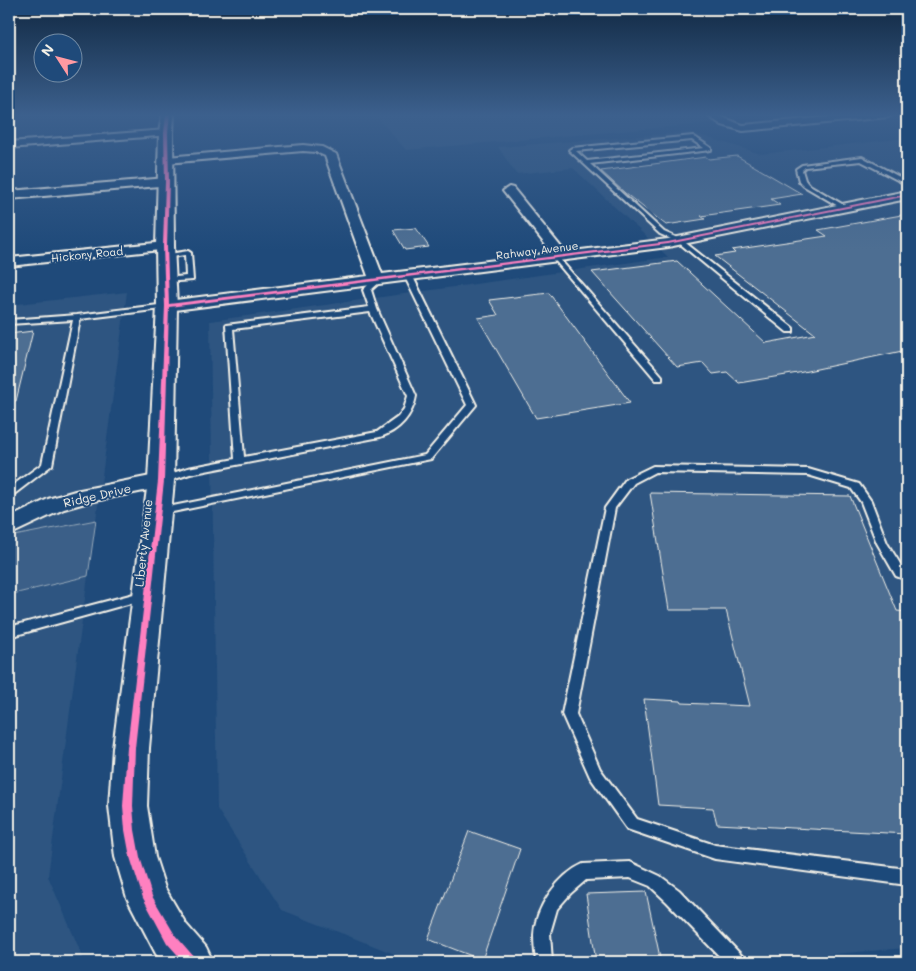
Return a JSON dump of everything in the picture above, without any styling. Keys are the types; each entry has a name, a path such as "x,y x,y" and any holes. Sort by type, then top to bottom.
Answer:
{"street":[{"path":"167,160 175,159"},
{"path":"332,159 377,281"},
{"name":"Liberty Avenue","path":"167,160 165,251 167,306 161,481 131,748 128,806 135,857 148,898 171,939 188,961"},
{"path":"9,195 167,182"},
{"path":"509,191 559,257"},
{"name":"Rahway Avenue","path":"167,306 409,277 680,241 907,196"},
{"name":"Hickory Road","path":"9,262 165,251"},
{"name":"Ridge Drive","path":"9,527 56,504 83,496 161,481"}],"lane":[{"path":"581,159 662,233 680,241 790,330"},
{"path":"585,163 618,159"},
{"path":"845,208 806,185 802,181 799,169 804,166 859,159"},
{"path":"863,159 907,183"},
{"path":"165,251 188,253 190,278 166,280"},
{"path":"559,257 659,378"},
{"path":"157,512 428,457 472,405 409,277"},
{"path":"161,481 188,472 380,434 393,428 411,405 412,396 373,309 367,290 377,281"},
{"path":"9,322 77,317 167,306"},
{"path":"240,461 229,327 373,309"},
{"path":"9,493 47,465 77,317"},
{"path":"907,576 900,573 882,543 866,501 855,486 808,472 653,469 630,481 610,508 569,714 595,773 632,824 715,852 907,877"},
{"path":"9,632 149,594"},
{"path":"544,962 542,933 550,905 565,887 583,872 630,870 655,881 673,896 736,962"}],"shaded area":[{"path":"506,159 907,159 907,948 733,962 415,962 282,910 217,809 210,321 668,257 573,168 516,174"},
{"path":"127,292 96,520 9,537 9,305"},
{"path":"96,520 88,576 9,595 9,537"},
{"path":"88,576 48,876 85,962 9,962 9,595"}],"building":[{"path":"689,159 743,159 802,194 771,199 780,205 701,216 705,219 666,225 625,193 601,171"},
{"path":"907,214 907,350 798,373 739,383 727,372 713,374 703,363 677,367 592,272 677,261 766,343 815,334 715,256 735,253 732,250 827,236 818,230"},
{"path":"416,228 429,247 405,250 393,230"},
{"path":"549,293 630,403 536,418 478,318 498,315 489,300"},
{"path":"33,331 16,401 9,400 9,334"},
{"path":"650,493 850,496 897,611 907,612 907,834 717,824 713,808 658,805 644,699 750,706 726,610 669,610"},
{"path":"469,831 520,849 482,960 428,939"},
{"path":"646,892 661,962 596,962 586,894"}],"cycle path":[{"path":"167,159 165,246 167,306 161,481 131,748 128,806 135,857 148,898 171,939 191,962"},
{"path":"167,306 668,243 907,195"}]}
